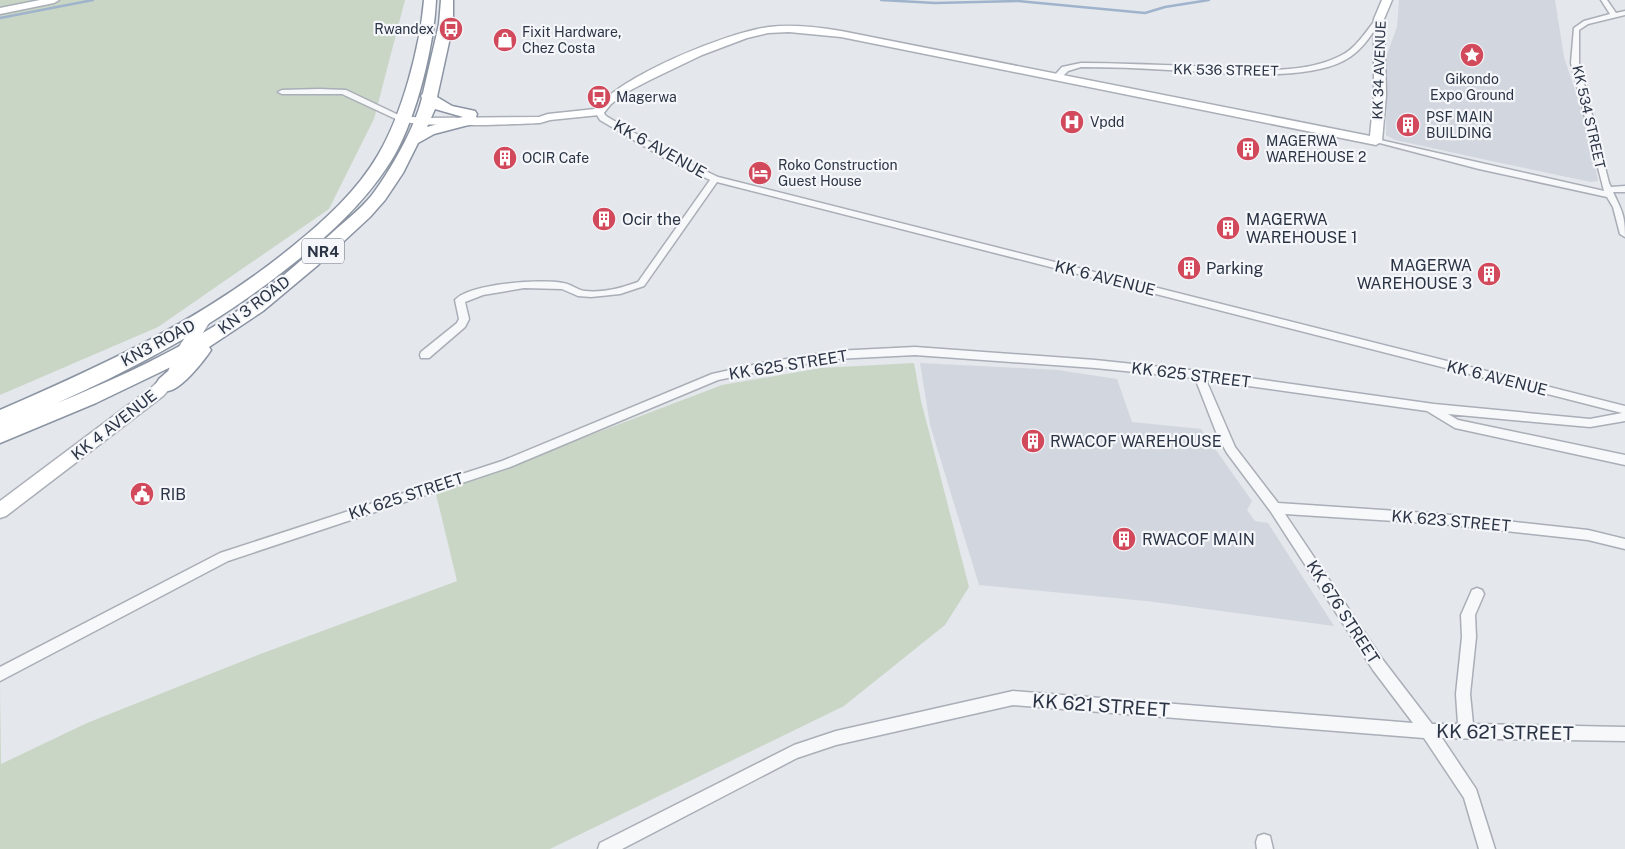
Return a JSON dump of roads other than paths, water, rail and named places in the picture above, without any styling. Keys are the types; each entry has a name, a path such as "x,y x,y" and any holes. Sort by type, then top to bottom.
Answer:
{"highway":[{"name":"KN3 ROAD","path":"0,419 80,384 161,344 205,318 258,283 338,216 357,196 377,170 395,139 404,115 423,46 429,21 430,0"},
{"name":"KN 3 ROAD","path":"0,435 150,370 210,338 263,301 312,261 364,213 377,200 424,118 445,31 447,0"},
{"path":"428,96 436,105 442,108 470,117"},
{"path":"413,140 429,131 470,117"},
{"path":"150,370 162,370 170,379 197,356 210,338"}],"main road":[{"path":"0,11 54,0"},
{"name":"KK 34 AVENUE","path":"1376,141 1380,95 1379,19 1387,0"},
{"name":"KK 6 AVENUE","path":"404,115 424,118 470,117 540,120 548,117 600,112 607,102 645,78 696,54 741,37 841,34 1376,141"},
{"path":"170,379 183,353 205,318"},
{"name":"KK 4 AVENUE","path":"0,512 170,379"}],"street":[{"path":"1604,0 1615,15 1625,22"},
{"name":"KK 534 STREET","path":"1609,192 1575,63 1574,42 1576,29 1586,22 1625,14"},
{"name":"KK 536 STREET","path":"1058,77 1065,69 1081,65 1224,71 1292,71 1344,58 1356,48 1379,19"},
{"path":"282,92 342,92 380,108 391,115 404,115"},
{"name":"KK 6 AVENUE","path":"600,112 603,118 667,156 716,179 1625,410"},
{"name":"KK 6 AVENUE","path":"1376,141 1609,192 1625,189"},
{"path":"425,355 461,325 464,319 460,300 471,293 535,284 564,286 583,294 628,290 641,284 716,179"},
{"path":"1609,192 1617,208 1625,234"},
{"name":"KK 625 STREET","path":"0,674 224,557 506,464 716,377 835,355 915,351 1095,364 1199,374 1430,407 1455,424 1625,460"},
{"name":"KK 676 STREET","path":"1199,374 1224,437 1275,508 1378,665 1428,731 1471,794 1487,849"},
{"path":"1430,407 1590,422 1625,417"},
{"name":"KK 623 STREET","path":"1275,508 1442,519 1588,535 1625,544"},
{"path":"1466,731 1463,694 1469,637 1468,615 1477,594"},
{"name":"KK 621 STREET","path":"606,849 794,752 836,738 1013,698 1428,731 1625,734"}],"waterway":[{"path":"0,18 93,0"},
{"path":"881,0 935,3 1018,1 1145,13 1165,7 1209,0"}],"place":[{"name":"Rwandex","path":"451,29"},
{"name":"Fixit Hardware, Chez Costa","path":"505,40"},
{"name":"Gikondo Expo Ground","path":"1472,55"},
{"name":"Magerwa","path":"599,97"},
{"name":"Vpdd","path":"1072,122"},
{"name":"PSF MAIN BUILDING","path":"1408,125"},
{"name":"MAGERWA WAREHOUSE 2","path":"1248,149"},
{"name":"OCIR Cafe","path":"505,158"},
{"name":"Roko Construction Guest House","path":"760,173"},
{"name":"Ocir the","path":"604,219"},
{"name":"MAGERWA WAREHOUSE 1","path":"1228,228"},
{"name":"Parking","path":"1189,268"},
{"name":"MAGERWA WAREHOUSE 3","path":"1489,274"},
{"name":"RWACOF WAREHOUSE","path":"1033,441"},
{"name":"RIB","path":"142,494"},
{"name":"RWACOF MAIN","path":"1124,539"}]}
